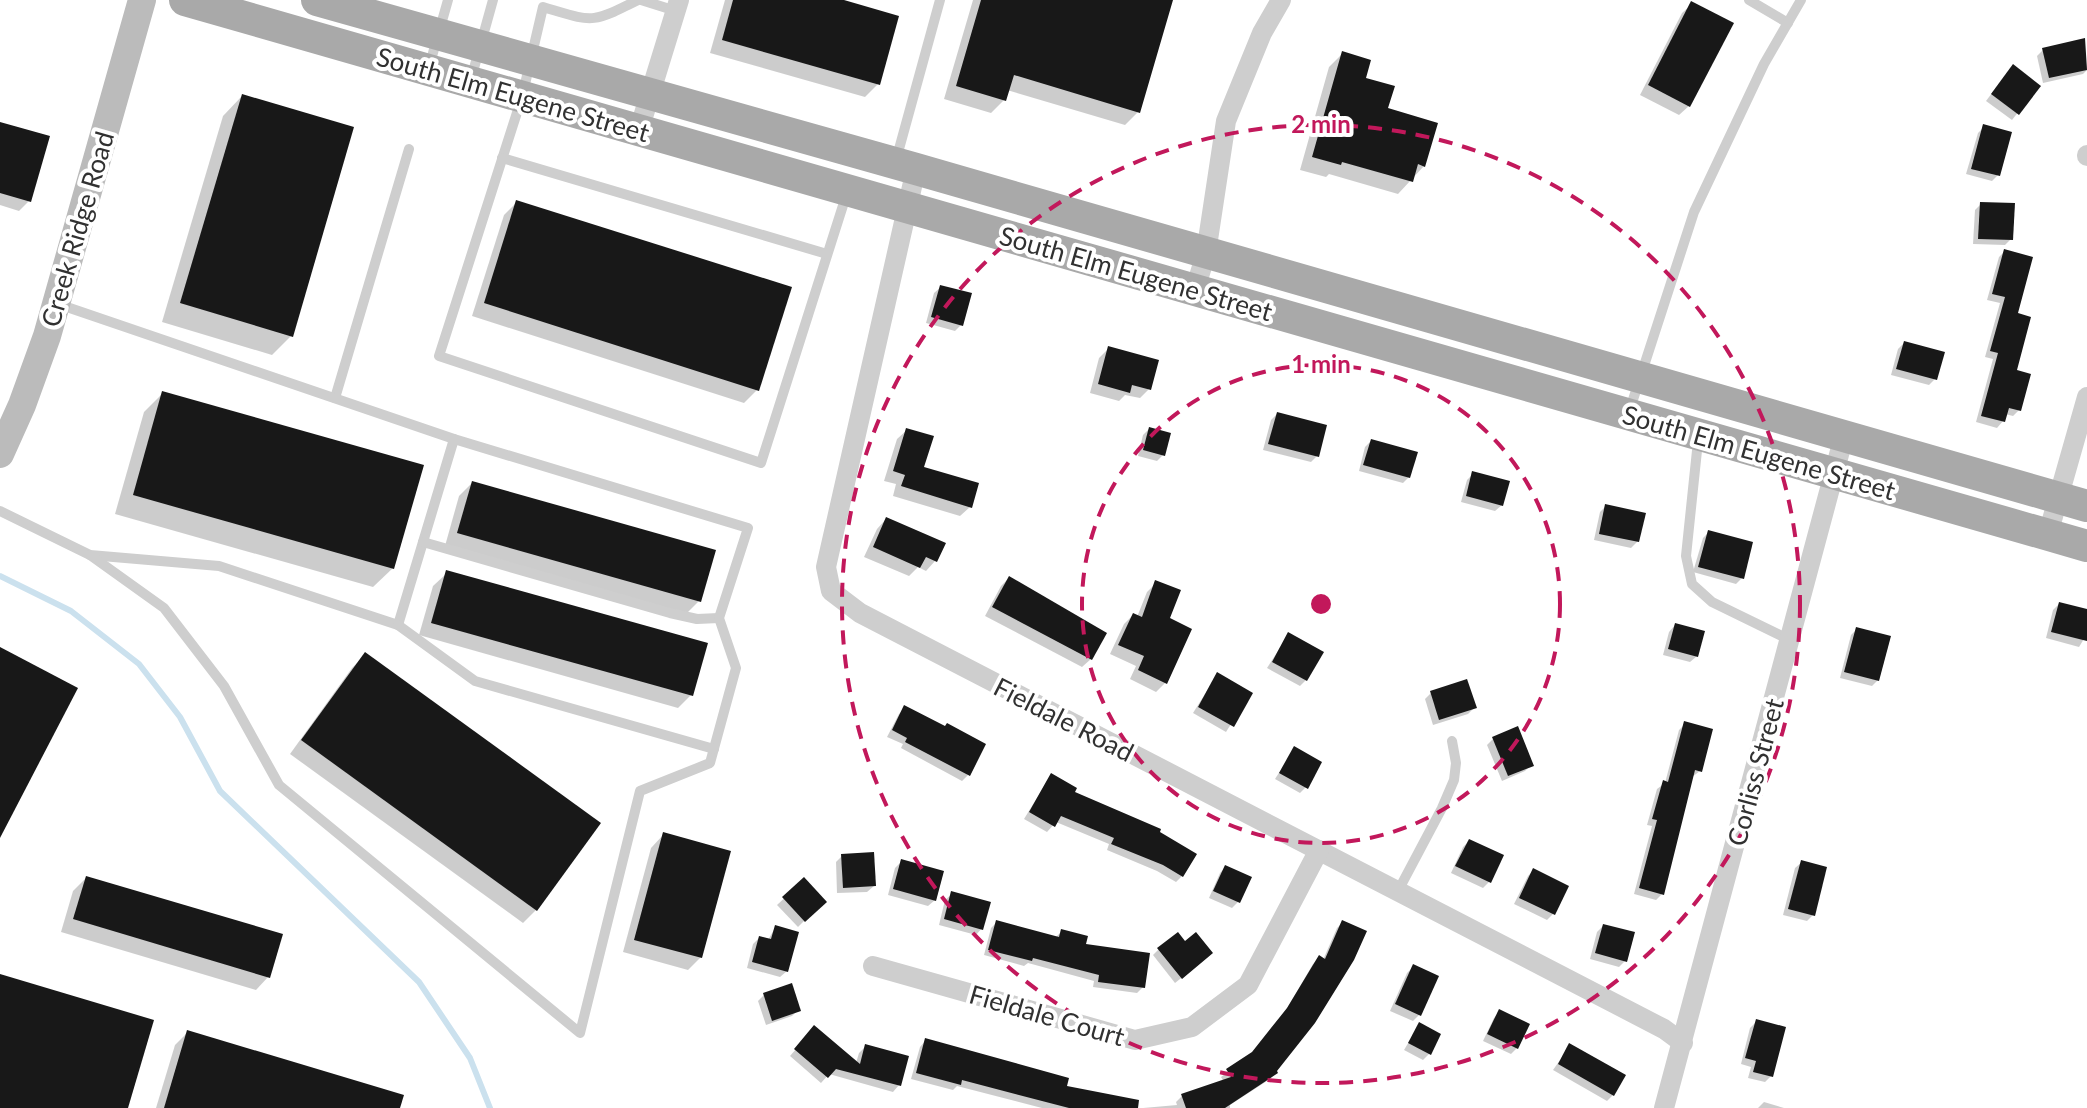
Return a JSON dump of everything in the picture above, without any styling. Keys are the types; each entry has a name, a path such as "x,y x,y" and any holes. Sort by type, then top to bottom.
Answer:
{"main road":[{"name":"Creek Ridge Road","path":"0,454 31,381 56,303 142,0"},
{"name":"South Elm Eugene Street","path":"185,0 2087,546"},
{"name":"South Elm Eugene Street","path":"317,0 2072,502"}],"street":[{"path":"1195,290 1206,253 1226,121 1262,33 1281,0"},
{"path":"639,130 678,5"},
{"name":"Fieldale Road","path":"906,166 908,207 826,567 831,591 860,613 1664,1029 1683,1043"},
{"path":"2048,534 2072,502 2087,397"},
{"name":"Corliss Street","path":"1664,1108 1844,436"},
{"name":"Fieldale Court","path":"873,966 1135,1040 1192,1027 1248,985 1319,850"}],"lane":[{"path":"428,70 448,0"},
{"path":"470,82 493,0"},
{"path":"678,5 639,0 599,19 587,20 543,3 522,97 439,356 761,463 848,190"},
{"path":"906,166 940,0"},
{"path":"1749,0 1788,23"},
{"path":"1628,414 1694,212 1764,64 1801,0"},
{"path":"335,398 409,149"},
{"path":"502,158 827,254"},
{"path":"0,511 90,555 164,608 224,686 279,785 580,1033 640,791 710,763 736,668 719,618 748,528 454,439 56,303"},
{"path":"1698,434 1686,556 1692,584 1712,602 1790,640"},
{"path":"398,625 454,439"},
{"path":"423,542 670,613 697,619 719,618"},
{"path":"90,555 219,566 398,625 475,681 714,749"},
{"path":"1398,891 1454,780 1456,763 1452,741"}],"building":[{"path":"733,0 844,0 899,16 880,85 722,40"},
{"path":"981,0 1173,0 1140,113 1014,75 1006,101 956,86"},
{"path":"1691,1 1734,23 1690,107 1648,85"},
{"path":"2085,38 2087,70 2049,78 2042,48"},
{"path":"1342,51 1371,60 1366,78 1395,86 1388,108 1438,123 1425,167 1418,164 1413,182 1312,157"},
{"path":"2013,64 2041,86 2019,115 1991,94"},
{"path":"242,94 354,127 293,337 180,303"},
{"path":"0,122 50,136 31,202 0,193"},
{"path":"1983,124 2012,132 2000,176 1971,169"},
{"path":"516,200 792,287 759,391 484,303"},
{"path":"1980,202 2015,203 2013,240 1978,239"},
{"path":"2004,249 2033,257 2018,313 2031,317 2017,370 2031,374 2021,411 2009,408 2005,422 1981,416 1998,353 1990,351 2005,297 1992,294"},
{"path":"940,285 972,293 963,326 931,317"},
{"path":"1904,341 1945,352 1937,380 1896,369"},
{"path":"1108,346 1159,360 1151,390 1132,385 1130,393 1098,384"},
{"path":"162,391 424,465 394,569 133,495"},
{"path":"1277,412 1327,425 1319,457 1268,444"},
{"path":"1149,427 1171,433 1165,456 1143,450"},
{"path":"906,428 934,436 924,467 979,483 972,508 901,486 905,475 893,471"},
{"path":"1371,439 1418,452 1410,478 1363,465"},
{"path":"1472,471 1510,481 1503,506 1466,496"},
{"path":"472,481 716,550 701,602 457,533"},
{"path":"1605,504 1646,513 1639,542 1599,534"},
{"path":"886,517 946,543 937,562 926,557 920,568 873,547"},
{"path":"1708,530 1753,542 1744,579 1698,567"},
{"path":"446,570 708,643 693,696 431,623"},
{"path":"1009,576 1107,633 1092,660 992,607"},
{"path":"1155,580 1181,590 1170,618 1192,629 1167,684 1138,670 1144,656 1118,645 1133,613 1142,617"},
{"path":"2059,602 2087,609 2087,641 2051,632"},
{"path":"1675,623 1705,631 1698,657 1668,649"},
{"path":"1856,627 1891,636 1879,681 1844,672"},
{"path":"1288,632 1324,652 1307,681 1272,662"},
{"path":"0,647 78,688 0,838"},
{"path":"365,652 601,823 537,911 301,740"},
{"path":"1217,672 1253,693 1234,727 1198,707"},
{"path":"1467,679 1477,708 1439,720 1430,691"},
{"path":"904,705 986,744 970,776 905,742 907,738 892,730"},
{"path":"1684,721 1713,729 1702,772 1695,770 1664,895 1639,888 1657,820 1652,819 1663,780 1668,782"},
{"path":"1518,726 1534,766 1508,776 1492,737"},
{"path":"1294,746 1322,762 1308,789 1279,773"},
{"path":"1051,773 1077,788 1075,792 1161,829 1160,832 1197,854 1183,877 1163,865 1111,844 1114,838 1061,816 1055,827 1029,812"},
{"path":"663,832 731,851 702,958 634,940"},
{"path":"1469,839 1504,855 1491,883 1455,866"},
{"path":"874,852 876,886 843,888 841,854"},
{"path":"901,859 944,871 936,901 893,889"},
{"path":"1801,860 1827,867 1815,916 1788,909"},
{"path":"1225,865 1252,877 1240,903 1213,891"},
{"path":"1533,868 1569,886 1555,915 1519,898"},
{"path":"86,876 283,934 270,978 73,919"},
{"path":"804,877 827,902 805,922 782,897"},
{"path":"951,891 991,902 983,930 944,919"},
{"path":"996,920 1059,937 1061,929 1088,936 1086,944 1150,953 1145,988 1098,982 1099,975 988,950"},
{"path":"1342,920 1367,931 1354,960 1315,1023 1278,1073 1225,1108 1186,1108 1181,1094 1231,1077 1226,1069 1252,1052 1287,1008 1319,955 1325,959"},
{"path":"1603,924 1635,932 1627,962 1595,953"},
{"path":"775,925 799,932 788,972 752,962 759,936 771,939"},
{"path":"1178,932 1185,941 1196,932 1213,953 1182,979 1157,948"},
{"path":"1413,964 1439,976 1421,1016 1395,1004"},
{"path":"0,974 154,1020 128,1108 0,1108"},
{"path":"792,983 801,1011 772,1021 763,993"},
{"path":"1499,1009 1530,1024 1518,1049 1487,1034"},
{"path":"1756,1019 1786,1027 1773,1077 1753,1072 1756,1061 1745,1058"},
{"path":"1419,1022 1441,1034 1431,1055 1408,1043"},
{"path":"814,1025 860,1064 865,1044 909,1056 901,1086 836,1069 828,1078 794,1049"},
{"path":"187,1030 404,1095 400,1108 164,1108"},
{"path":"925,1038 1069,1078 1067,1086 1139,1100 1138,1108 1069,1108 962,1080 961,1085 916,1073"},
{"path":"1569,1043 1626,1075 1614,1096 1558,1064"}],"waterway":[{"path":"0,576 71,611 139,664 180,717 220,791 419,982 470,1058 490,1108"}]}
